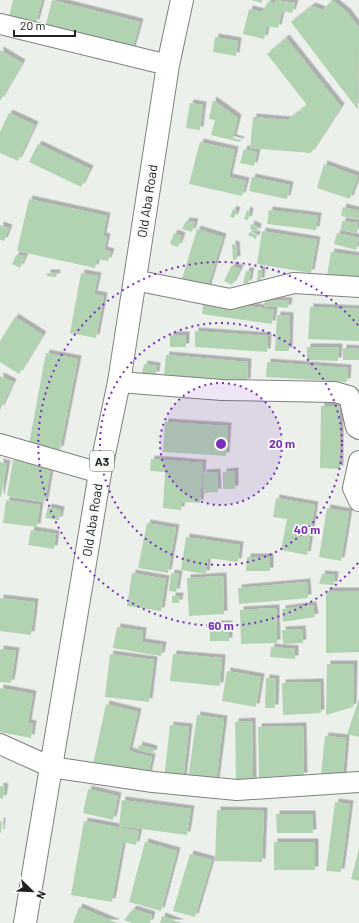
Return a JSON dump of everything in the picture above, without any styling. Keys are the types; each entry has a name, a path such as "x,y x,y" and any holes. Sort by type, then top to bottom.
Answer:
{"main road":[{"name":"Old Aba Road","path":"25,923 100,473 119,382 168,65 182,0"}],"street":[{"path":"0,24 168,65"},
{"path":"134,280 230,299 294,283 359,287"},
{"path":"119,382 222,390 335,392 350,396 356,427 359,429"},
{"path":"0,444 100,473"},
{"path":"359,461 353,488 359,501"},
{"path":"0,744 51,767 153,782 237,790 359,782"}],"building":[{"path":"13,0 42,0 36,23 9,17"},
{"path":"52,0 140,22 132,50 45,28"},
{"path":"251,0 262,0 262,3"},
{"path":"275,0 295,3 292,13 282,11 278,28 267,26 264,39 243,34 249,9 262,12 268,2 275,3"},
{"path":"332,0 347,12 359,28 358,110 291,22 312,6 323,10"},
{"path":"215,37 238,41 236,56 213,52"},
{"path":"286,38 341,107 311,153 250,148 253,117 288,120 307,105 267,54"},
{"path":"0,50 22,63 0,101"},
{"path":"213,100 238,118 233,138 241,140 240,142 211,135 215,120 209,119"},
{"path":"190,103 203,105 200,130 186,128"},
{"path":"9,113 35,125 18,161 0,153 0,132"},
{"path":"200,142 235,150 229,177 246,181 242,196 189,184"},
{"path":"38,144 90,169 81,187 29,162"},
{"path":"244,149 257,152 254,166 240,163"},
{"path":"324,164 358,176 350,199 317,188"},
{"path":"252,177 290,185 287,199 249,191"},
{"path":"29,199 107,216 103,236 107,237 104,250 111,252 108,261 97,259 95,268 17,251"},
{"path":"343,207 359,211 359,219 341,216"},
{"path":"233,209 237,211 234,218 230,217"},
{"path":"247,210 250,212 248,220 244,219"},
{"path":"269,210 318,216 316,230 267,224"},
{"path":"186,221 195,222 192,232 182,229"},
{"path":"342,221 358,223 357,233 341,230"},
{"path":"251,224 258,227 257,232 250,229"},
{"path":"0,225 9,228 4,241 0,240"},
{"path":"197,229 223,237 207,290 181,282"},
{"path":"262,231 317,240 311,273 257,264"},
{"path":"250,232 257,235 256,239 248,235"},
{"path":"174,233 182,236 178,247 170,244"},
{"path":"337,233 359,238 356,250 334,244"},
{"path":"232,244 236,245 237,259 233,260"},
{"path":"331,252 359,256 359,279 327,275"},
{"path":"16,255 25,256 20,268 12,264"},
{"path":"232,265 240,269 232,285 224,281"},
{"path":"258,270 262,270 261,281 257,281"},
{"path":"246,271 251,271 248,284 243,283"},
{"path":"47,273 57,273 56,277 47,276"},
{"path":"81,273 98,276 94,294 104,296 96,338 70,333"},
{"path":"204,299 274,310 272,324 202,314"},
{"path":"265,300 289,301 288,308 264,306"},
{"path":"310,307 359,309 359,341 308,339"},
{"path":"277,315 290,316 289,351 275,351"},
{"path":"15,317 43,335 19,374 0,362 0,341"},
{"path":"195,331 268,336 267,352 195,347"},
{"path":"170,335 186,335 186,347 170,347"},
{"path":"307,347 339,347 338,361 307,360"},
{"path":"343,348 359,349 359,360 343,360"},
{"path":"46,353 78,359 60,450 29,444"},
{"path":"166,355 248,362 247,382 164,375"},
{"path":"267,362 348,368 347,382 266,377"},
{"path":"144,364 157,366 156,375 142,373"},
{"path":"0,376 13,382 0,410"},
{"path":"321,406 340,406 340,469 320,468"},
{"path":"165,422 228,426 226,456 163,452"},
{"path":"151,459 203,463 200,503 182,502 181,510 163,508 165,472 150,471"},
{"path":"13,460 51,467 45,502 7,496"},
{"path":"0,462 7,464 1,497 0,497"},
{"path":"235,471 235,489 223,489 223,472"},
{"path":"217,472 218,492 204,493 203,473"},
{"path":"276,498 315,505 307,555 281,550 287,519 273,517"},
{"path":"6,500 40,505 37,527 3,523"},
{"path":"48,507 61,510 59,520 45,518"},
{"path":"327,508 349,512 341,561 319,557"},
{"path":"147,523 176,528 168,573 138,568"},
{"path":"31,530 56,534 54,549 28,545"},
{"path":"186,537 240,545 238,562 208,558 206,574 181,570"},
{"path":"247,557 270,557 270,571 246,571"},
{"path":"132,573 166,579 161,611 127,606"},
{"path":"171,573 179,574 176,592 169,591"},
{"path":"322,574 335,575 334,585 319,584"},
{"path":"223,576 224,614 189,616 187,578"},
{"path":"307,582 308,598 239,604 238,588"},
{"path":"326,591 359,591 359,652 326,653"},
{"path":"172,596 180,596 179,603 172,603"},
{"path":"0,598 35,602 31,635 0,631"},
{"path":"313,605 315,617 283,622 282,609"},
{"path":"276,608 277,643 241,644 240,610"},
{"path":"210,624 229,624 229,641 210,641"},
{"path":"117,627 143,631 142,642 163,645 161,656 113,648"},
{"path":"302,629 303,643 283,644 282,630"},
{"path":"271,647 295,649 295,659 270,657"},
{"path":"0,649 16,651 11,683 0,682"},
{"path":"110,654 154,660 149,702 105,697"},
{"path":"173,654 222,658 220,686 170,681"},
{"path":"327,664 354,664 353,707 326,715"},
{"path":"227,671 261,677 256,707 222,701"},
{"path":"266,678 276,679 275,708 265,708"},
{"path":"320,682 321,713 283,715 282,683"},
{"path":"0,688 33,694 28,723 33,724 31,738 0,732"},
{"path":"359,699 359,737 347,734"},
{"path":"106,704 138,712 129,751 152,757 148,776 93,764"},
{"path":"197,715 224,719 216,782 188,779"},
{"path":"252,721 253,781 236,781 235,722"},
{"path":"170,725 189,727 183,781 164,779"},
{"path":"303,726 304,776 259,777 258,727"},
{"path":"325,736 346,738 343,776 321,774"},
{"path":"139,745 154,749 153,754 138,750"},
{"path":"0,786 5,787 3,799 0,798"},
{"path":"88,789 118,796 113,820 83,813"},
{"path":"122,800 191,809 187,835 119,826"},
{"path":"335,802 350,804 341,872 326,871"},
{"path":"217,810 264,811 262,862 215,861"},
{"path":"276,814 312,814 313,833 277,833"},
{"path":"0,821 2,822 1,833 0,833"},
{"path":"84,821 139,831 136,845 123,842 112,902 71,895"},
{"path":"145,842 177,851 161,911 129,902"},
{"path":"274,842 315,842 315,870 274,870"},
{"path":"359,849 359,881 351,879"},
{"path":"190,854 212,860 195,917 173,911"},
{"path":"79,907 117,923 73,923"},
{"path":"133,909 152,915 150,923 132,923 124,920"},
{"path":"162,916 181,923 160,923"}]}
